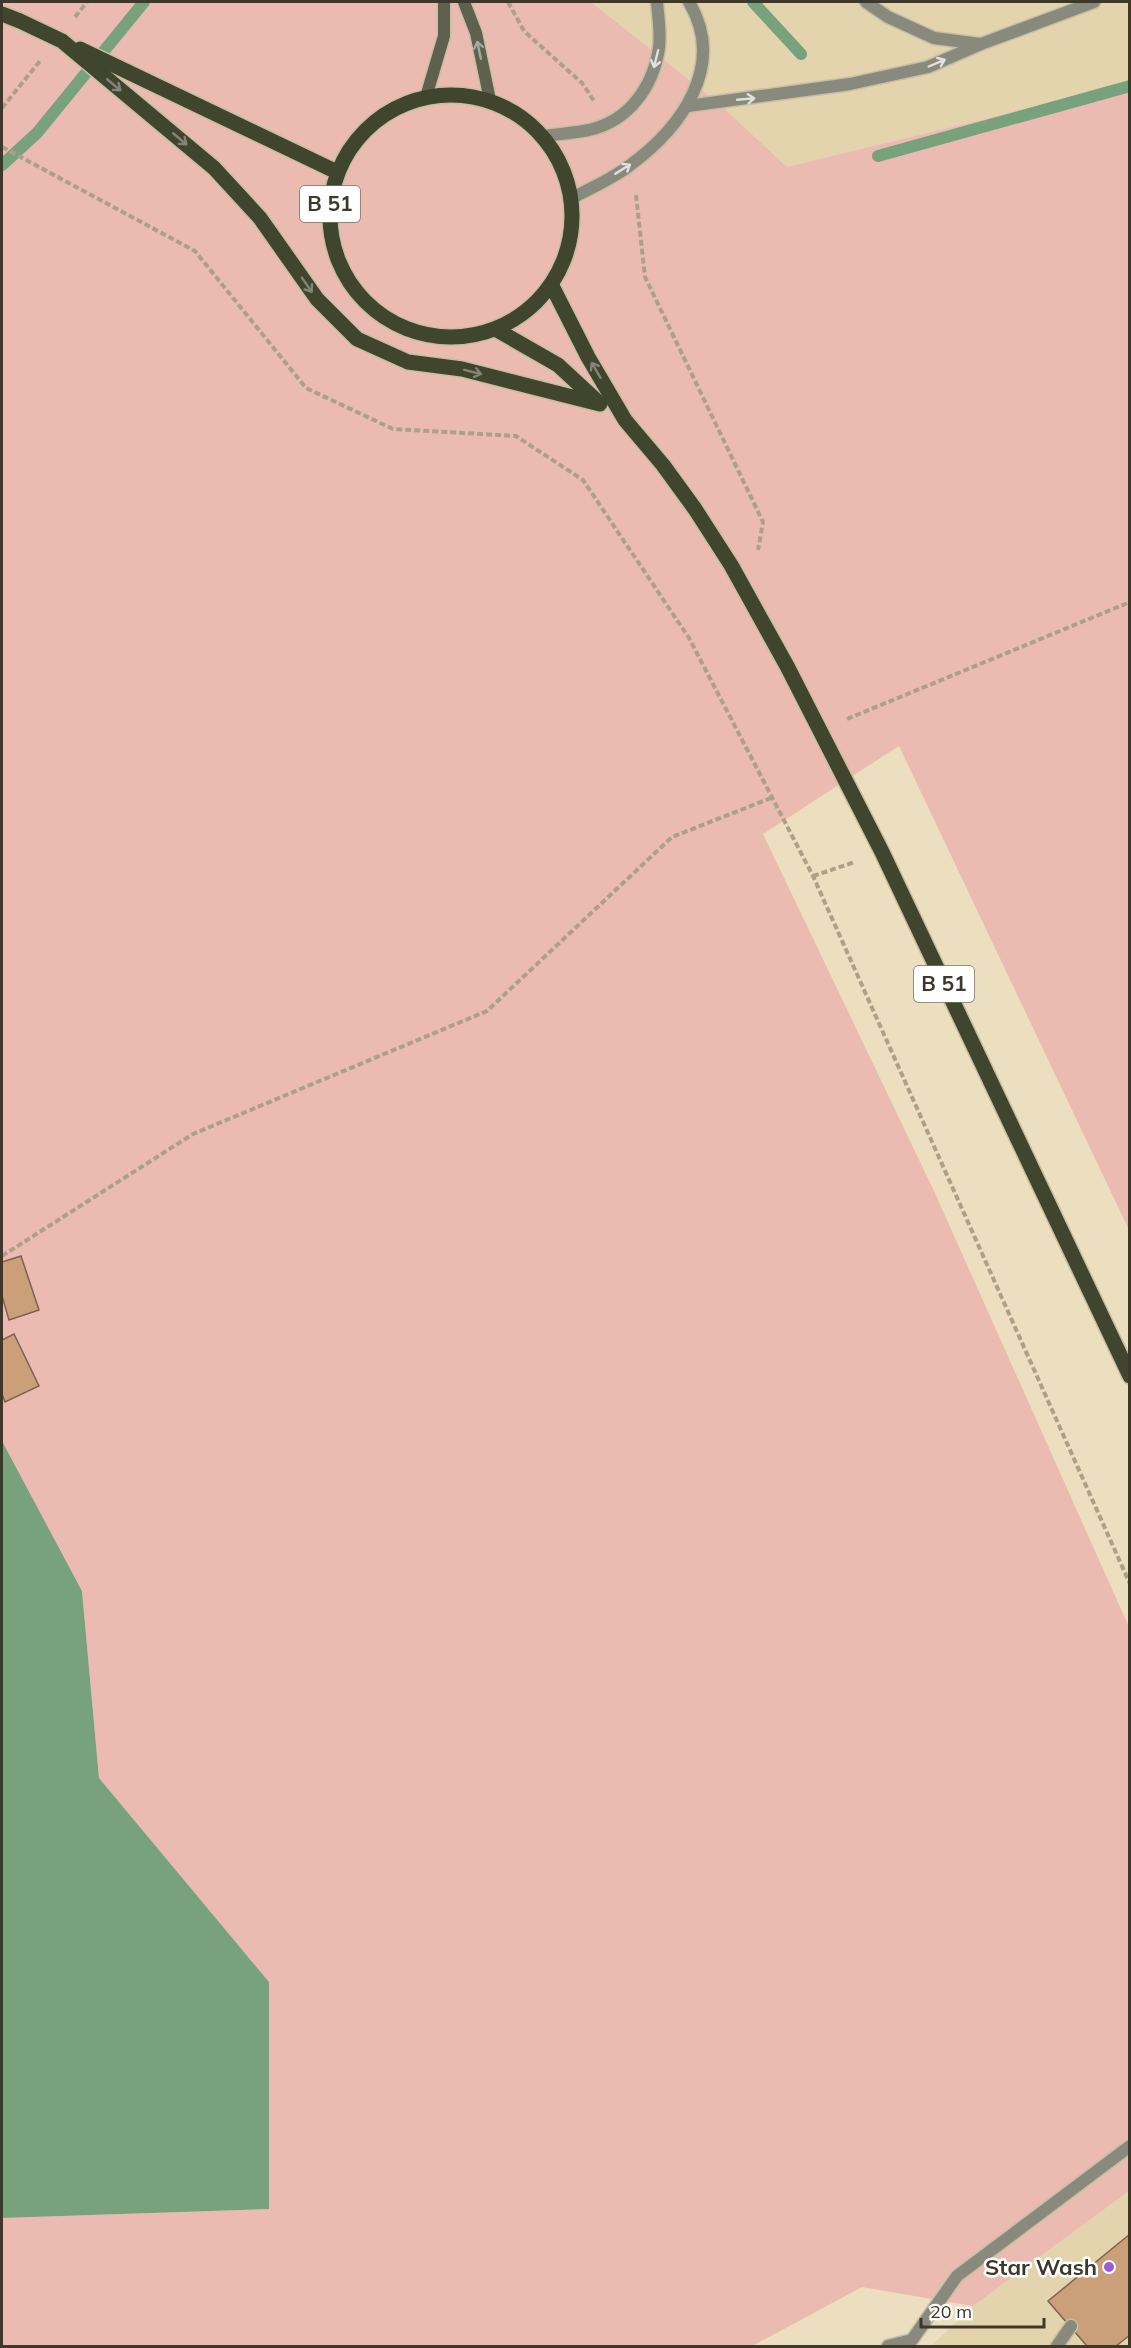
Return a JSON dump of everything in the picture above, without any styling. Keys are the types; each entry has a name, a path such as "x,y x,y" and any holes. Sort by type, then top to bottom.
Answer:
{"main road":[{"path":"426,97 444,36 444,2"},
{"path":"464,2 476,33 490,100"},
{"name":"B 51","path":"2,14 62,40 337,172"},
{"name":"B 51","path":"62,40 214,168 260,218 317,299 357,339 408,362 462,369 600,404"},
{"name":"B 51","path":"458,95 490,100 519,115 543,136 562,165 572,198 573,229 566,259 552,286 528,312 497,330 457,338 417,334 380,316 352,288 334,251 329,212 337,172 358,137 388,111 426,97 458,95"},
{"name":"B 51","path":"552,286 588,357 625,420 663,465 695,509 748,598 819,730 882,852 1130,1376"},
{"name":"B 51","path":"497,330 558,365 600,404 625,420"}],"street":[{"path":"543,136 591,130 621,117 639,100 653,70 659,47 657,2"},
{"path":"572,198 627,168 660,141 688,106 700,76 703,44 696,14 689,2"},
{"path":"866,2 888,17 934,39 981,44"},
{"path":"688,106 716,101 768,97 890,76 928,67 981,44 1094,2"},
{"path":"888,2346 913,2343 957,2276 1130,2146"},
{"path":"1057,2346 1071,2326"}],"path":[{"path":"507,2 524,31 582,83 608,122"},
{"path":"2,147 195,251 306,388 393,429 516,436 583,480 689,638 813,876 1130,1584"},
{"path":"627,168 637,196 645,277 763,522 748,598"},
{"path":"819,730 1130,602"},
{"path":"2,1256 193,1134 487,1011 672,837 771,798"},
{"path":"813,876 882,852"}],"shaded area":[{"path":"2,2 591,2 716,101 787,167 1129,84 1129,1230 899,746 763,834 934,1191 1129,1627 1129,2191 973,2306 862,2287 752,2346 2,2346 2,2218 269,2209 269,1982 99,1778 82,1591 2,1441"},
{"path":"591,2 1129,2 1129,84 787,167 716,101"},
{"path":"2,1441 82,1591 99,1778 269,1982 269,2209 2,2218"},
{"path":"1129,2191 1129,2346 931,2346 973,2306"}],"building":[{"path":"21,1256 39,1310 9,1320 2,1296 2,1262"},
{"path":"14,1334 39,1386 5,1402 2,1394 2,1340"},
{"name":"Star Wash","path":"1130,2234 1130,2335 1116,2346 1087,2346 1048,2301"}],"waterway":[{"path":"2,165 37,133 144,2"},
{"path":"753,2 801,54"},
{"path":"878,156 1130,86"}],"place":[{"name":"Star Wash","path":"1109,2267"}]}
